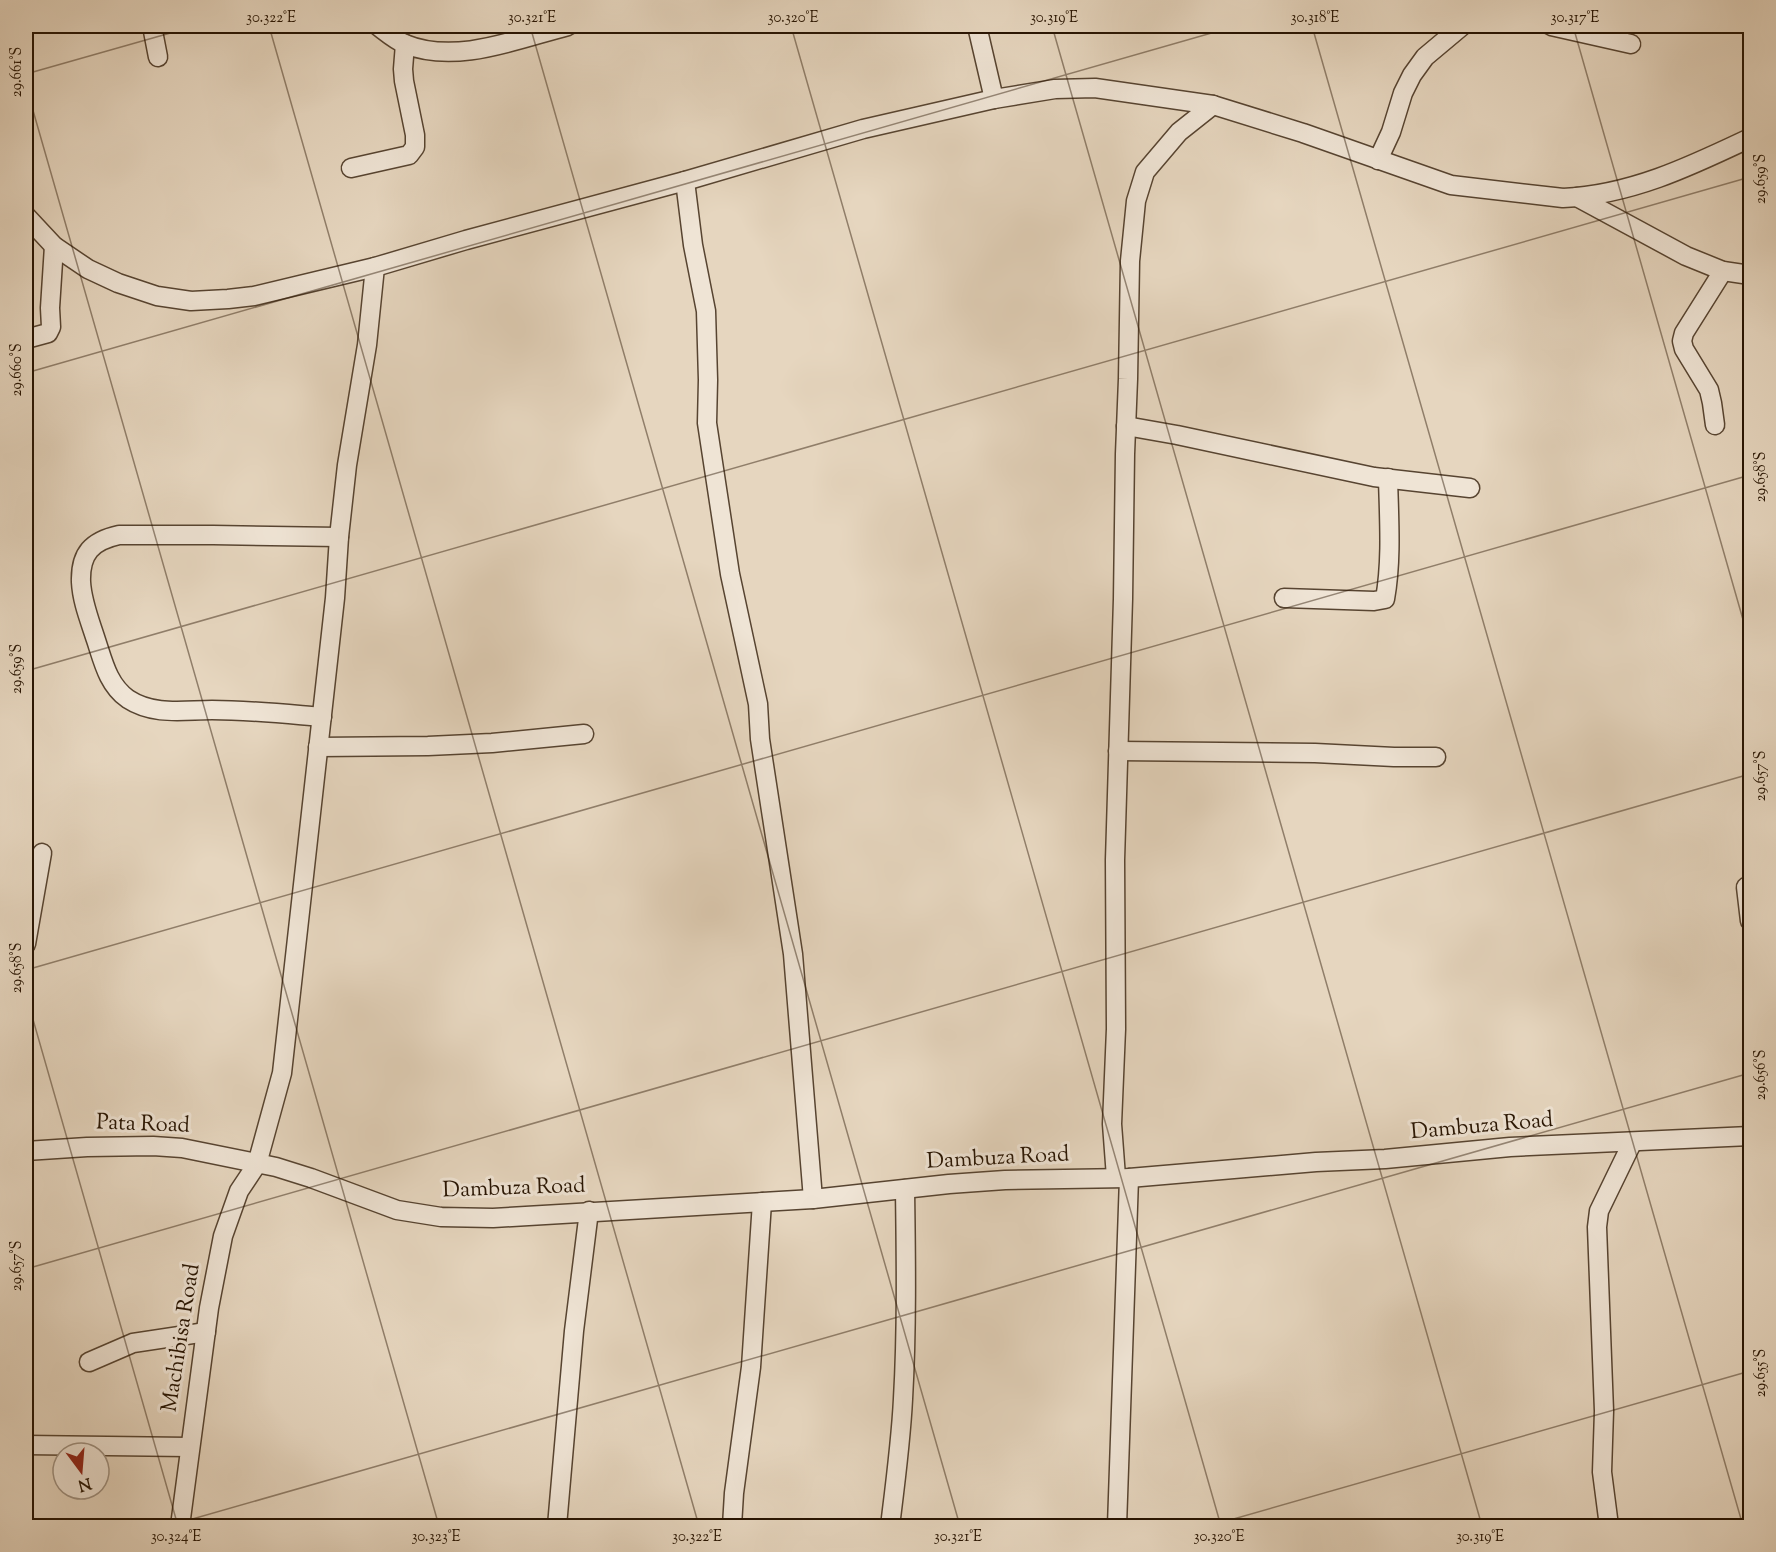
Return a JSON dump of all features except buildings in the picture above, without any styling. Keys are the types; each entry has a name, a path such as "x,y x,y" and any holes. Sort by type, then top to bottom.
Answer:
{"street":[{"path":"152,26 158,57"},
{"path":"378,26 405,44 451,53 478,50 568,26"},
{"path":"977,26 994,99"},
{"path":"1378,160 1412,75 1425,57 1462,26"},
{"path":"1551,26 1631,44"},
{"path":"351,168 409,155 415,147 415,135 403,69 405,44"},
{"path":"26,216 54,246 88,269 118,283 157,296 190,301 254,296 375,267 863,129 994,99 1055,89 1095,88 1213,105 1303,133 1451,185 1563,198 1648,183 1750,138"},
{"path":"1117,1527 1122,1177 1112,1124 1116,1029 1115,860 1130,261 1136,201 1141,179 1170,141 1213,105"},
{"path":"685,181 693,245 706,310 707,423 729,565 758,704 761,748 794,954 813,1199"},
{"path":"1577,197 1667,246 1723,272 1750,275"},
{"path":"26,339 48,333 51,327 54,246"},
{"name":"Machibisa Road","path":"180,1527 208,1308 223,1236 240,1191 257,1164 282,1073 335,598 339,537 353,419 369,334 375,267"},
{"path":"1715,425 1709,390 1684,349 1682,341 1684,333 1723,272"},
{"path":"1126,426 1311,465 1388,478 1470,488"},
{"path":"1284,598 1374,601 1385,599 1389,529 1388,478"},
{"path":"322,717 212,710 176,712 157,710 127,698 115,687 108,676 84,602 81,582 82,566 86,553 94,544 105,538 119,535 339,537"},
{"path":"318,747 439,746 584,734"},
{"path":"1118,751 1436,757"},
{"path":"26,944 42,853"},
{"path":"1746,887 1750,921"},
{"name":"Dambuza Road","path":"257,1164 302,1175 413,1214 481,1218 813,1199 1005,1180 1122,1177 1384,1159 1510,1147 1750,1136"},
{"path":"1609,1527 1602,1472 1604,1411 1597,1227 1599,1211 1632,1143"},
{"name":"Pata Road","path":"26,1151 153,1146 182,1148 257,1164"},
{"path":"891,1518 903,1398 905,1189"},
{"path":"732,1527 734,1493 751,1366 762,1202"},
{"path":"557,1527 574,1331 589,1211"},
{"path":"88,1362 133,1343 206,1332"},
{"path":"26,1445 189,1447"}]}
